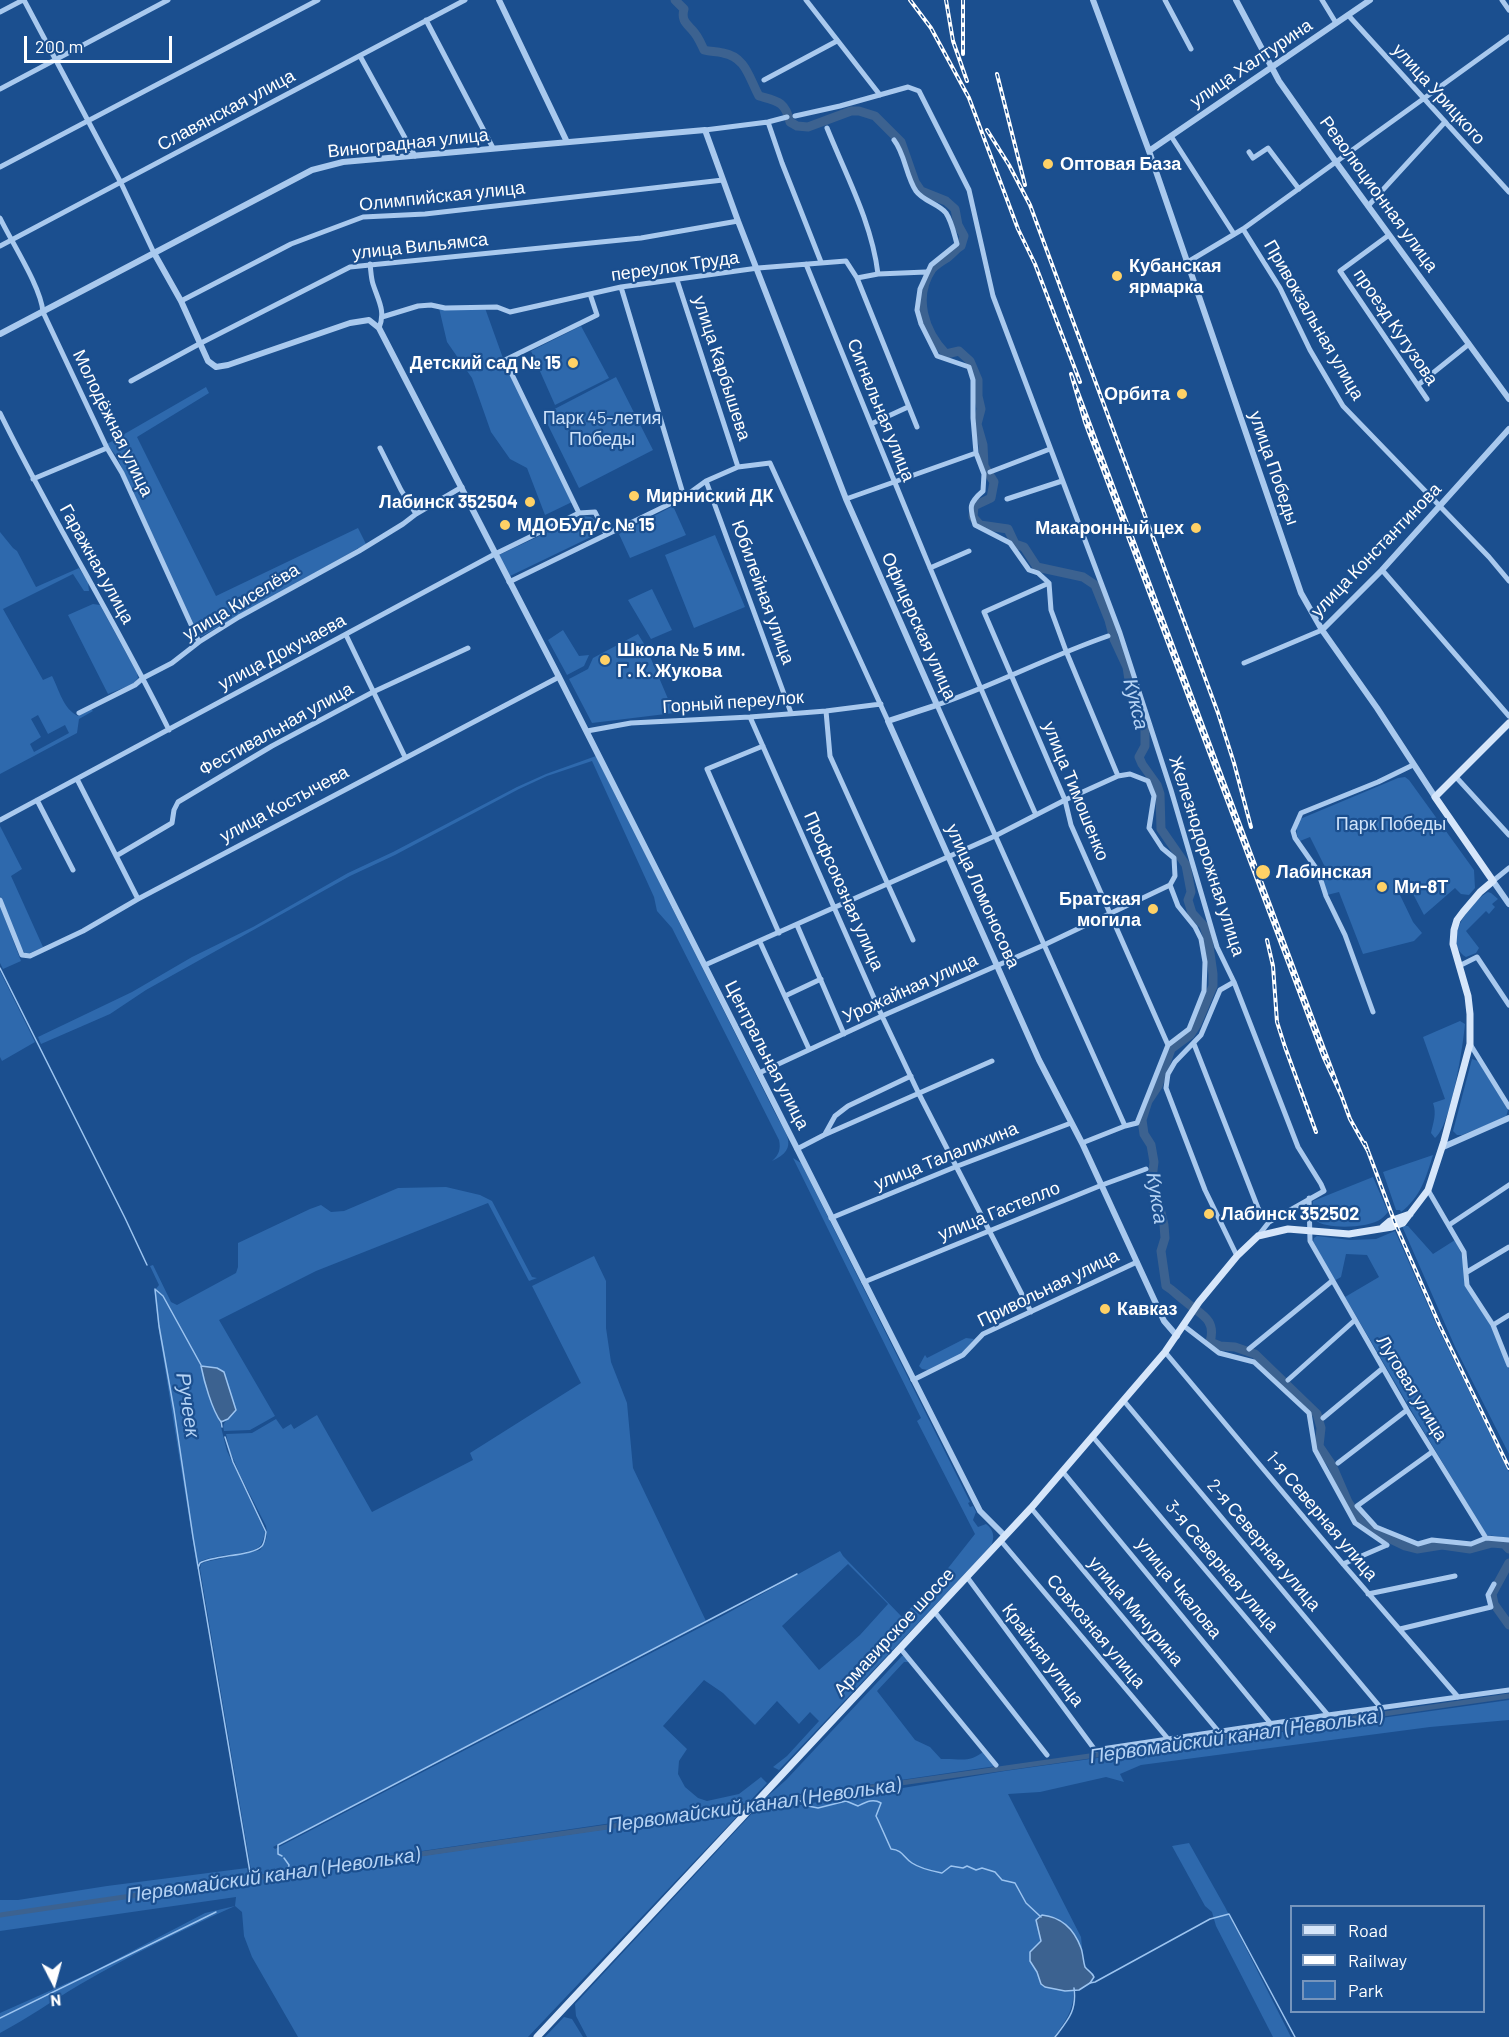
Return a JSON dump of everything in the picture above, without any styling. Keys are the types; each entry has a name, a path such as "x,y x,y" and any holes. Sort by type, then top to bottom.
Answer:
{"main road":[{"path":"1435,797 1509,723"},
{"name":"улица Победы","path":"1435,797 1493,881"},
{"path":"1258,1236 1288,1229 1349,1234 1392,1227 1403,1223 1428,1190 1443,1147 1470,1044 1468,996 1453,944 1454,930 1457,920 1480,892 1493,881"},
{"name":"Армавирское шоссе","path":"537,2037 1064,1472 1165,1352 1199,1302 1237,1256 1258,1236"}],"street":[{"path":"0,12 24,0 121,183 154,253 181,301 208,361 216,367 222,367 350,323 369,320 379,328 382,317 380,299 372,281 370,264"},
{"path":"0,89 168,0"},
{"path":"0,167 318,0"},
{"name":"Славянская улица","path":"0,246 465,0"},
{"path":"499,0 567,142"},
{"path":"806,0 880,95"},
{"name":"улица Победы","path":"1093,0 1149,150 1301,593 1322,630 1377,708 1435,797"},
{"path":"1165,0 1191,49"},
{"name":"Революционная улица","path":"1236,0 1279,81 1509,399"},
{"path":"1322,0 1336,23"},
{"name":"улица Халтурина","path":"1149,150 1370,0"},
{"path":"1502,0 1509,10"},
{"name":"улица Урицкого","path":"1348,15 1509,192"},
{"path":"426,21 493,148"},
{"path":"1186,263 1243,229 1509,37"},
{"path":"764,80 837,41"},
{"path":"360,56 415,156"},
{"name":"Железнодорожная улица","path":"795,116 908,87 919,91 966,181 993,296 1118,634 1171,790 1217,947 1234,982 1298,1147 1322,1184 1324,1191"},
{"name":"Виноградная улица","path":"0,334 312,170 343,162 705,130 768,122 787,117"},
{"path":"768,122 821,262"},
{"path":"1368,207 1444,122"},
{"path":"827,128 876,252 878,274"},
{"name":"Офицерская улица","path":"705,130 846,499 1125,1126"},
{"path":"1171,136 1234,234"},
{"path":"705,966 995,836 1118,776 1065,651 1051,610 1048,583 1038,573 1029,570 1010,543 975,525 970,512 972,500 983,490 984,474 976,453 973,380 969,367 937,356 921,324 917,310 920,289 926,272 931,265 957,244 945,212 917,193 902,160 899,146 894,140"},
{"path":"1249,152 1253,158 1268,147 1299,189"},
{"name":"Олимпийская улица","path":"181,301 291,244 363,217 425,214 723,180"},
{"name":"Молодёжная улица","path":"0,218 35,286 43,312 107,447 122,472 199,642"},
{"name":"улица Вильямса","path":"131,381 350,267 641,238 738,221"},
{"name":"Привокзальная улица","path":"1243,229 1280,288 1310,350 1343,406 1489,557 1509,581"},
{"name":"проезд Кутузова","path":"1389,235 1340,271 1427,399"},
{"name":"переулок Труда","path":"382,317 418,306 431,305 445,308 496,307 510,312 621,287 758,268 821,262 846,261 857,278"},
{"name":"Сигнальная улица","path":"806,264 980,690 1036,816"},
{"path":"917,427 857,278 878,274 926,272"},
{"name":"улица Карбышева","path":"677,280 738,467"},
{"path":"621,287 684,497"},
{"path":"590,294 597,315 505,360 579,513 595,512 606,534"},
{"name":"Центральная улица","path":"379,328 587,731 980,1512 1003,1539"},
{"path":"1418,385 1469,344"},
{"path":"871,424 908,407"},
{"name":"Гаражная улица","path":"0,413 33,479 143,678 169,730"},
{"name":"улица Константинова","path":"1244,663 1322,630 1382,570 1509,429"},
{"path":"33,479 107,447"},
{"path":"380,448 401,490 416,513"},
{"path":"990,472 1050,449"},
{"path":"846,499 976,453"},
{"name":"улица Ломоносова","path":"738,467 770,463 950,856 1039,1060 1082,1143 1164,1321 1177,1336"},
{"path":"509,582 684,497 706,481 738,467"},
{"name":"Юбилейная улица","path":"706,481 791,713"},
{"path":"1007,499 1062,481"},
{"name":"улица Киселёва","path":"79,713 135,685 143,678 172,663 199,642 239,617 369,545 416,513 462,487"},
{"name":"улица Докучаева","path":"0,820 495,554 579,513"},
{"path":"1045,533 1078,524"},
{"path":"930,568 969,551"},
{"path":"1382,570 1509,716"},
{"name":"улица Тимошенко","path":"1048,583 984,612 1065,800 1071,825 1168,1046"},
{"path":"346,635 405,757"},
{"path":"888,721 980,690 1065,651 1108,636"},
{"name":"Фестивальная улица","path":"116,856 172,823 178,802 272,746 374,692 468,648"},
{"name":"улица Костычева","path":"0,900 22,955 30,956 83,931 138,899 559,677"},
{"name":"Горный переулок","path":"587,731 631,723 750,717 881,704"},
{"path":"826,711 830,756 913,940"},
{"name":"Профсоюзная улица","path":"750,717 882,1016 955,1167 1031,1312"},
{"path":"763,746 707,769 778,933"},
{"path":"1373,1012 1345,935 1326,896 1317,868 1295,838 1293,831 1301,813 1378,782 1413,765"},
{"name":"Железнодорожная улица","path":"1118,776 1130,774 1148,781 1154,796 1149,828 1162,848 1174,858 1175,876 1170,885 1179,906 1201,939 1205,962 1204,991 1189,1029 1168,1046"},
{"path":"1456,777 1509,835"},
{"path":"76,779 138,899"},
{"path":"37,800 73,870"},
{"path":"1493,881 1509,868"},
{"name":"улица Победы","path":"1493,881 1509,904"},
{"name":"Урожайная улица","path":"759,1073 1044,945 1170,885"},
{"path":"797,925 844,1034"},
{"path":"760,942 809,1049"},
{"path":"1459,966 1477,957 1509,1005"},
{"path":"785,996 821,979"},
{"path":"1234,982 1220,990 1201,1035 1174,1062 1168,1074 1166,1088 1205,1190 1237,1256"},
{"path":"1194,1044 1258,1208 1269,1222"},
{"path":"1470,1044 1509,1107"},
{"path":"1082,1143 1137,1123 1168,1046"},
{"path":"797,1149 992,1061"},
{"path":"824,1135 835,1116 848,1106 911,1076"},
{"path":"1443,1147 1509,1118"},
{"name":"улица Талалихина","path":"831,1218 1071,1123"},
{"name":"улица Гастелло","path":"864,1282 1146,1169"},
{"path":"1449,1225 1509,1185"},
{"path":"1428,1190 1464,1252 1467,1285 1493,1325 1509,1365"},
{"name":"Армавирское шоссе","path":"1258,1236 1269,1222 1324,1191"},
{"name":"Луговая улица","path":"1309,1198 1310,1241 1407,1410 1486,1538"},
{"path":"1467,1272 1509,1247"},
{"name":"Привольная улица","path":"913,1380 963,1355 983,1334 1137,1262"},
{"path":"1249,1349 1332,1281"},
{"path":"1493,1325 1509,1315"},
{"path":"1288,1380 1355,1320"},
{"path":"1184,1326 1219,1353 1254,1362 1309,1413 1315,1450 1355,1523 1387,1545 1343,1564"},
{"name":"1-я Северная улица","path":"1165,1352 1368,1594 1458,1697"},
{"path":"1323,1418 1383,1368"},
{"name":"2-я Северная улица","path":"1124,1401 1381,1708"},
{"path":"1338,1463 1407,1410"},
{"name":"3-я Северная улица","path":"1093,1437 1328,1715"},
{"path":"1432,1452 1357,1506 1376,1527 1418,1544 1432,1540 1471,1544 1486,1538 1509,1540"},
{"name":"улица Чкалова","path":"1064,1472 1271,1724"},
{"name":"улица Мичурина","path":"1031,1508 1219,1732"},
{"name":"Совхозная улица","path":"1003,1539 1169,1740"},
{"path":"1368,1594 1455,1576"},
{"name":"Крайняя улица","path":"966,1577 1095,1750 1169,1740"},
{"path":"1400,1629 1491,1607 1488,1595 1494,1584"},
{"path":"934,1611 1047,1755"},
{"path":"900,1648 996,1764"},
{"path":"1169,1740 1509,1690"}],"green space":[{"path":"439,308 485,308 504,361 572,502 545,515 527,468 510,459 491,432 472,378 447,342"},
{"path":"581,326 609,378 555,405 531,351"},
{"name":"Парк 45-летия Победы","path":"616,377 653,450 579,488 543,415"},
{"path":"206,387 209,393 137,437 216,596 358,528 366,544 202,636 197,634 117,457 107,444"},
{"path":"673,506 686,535 630,558 619,534"},
{"path":"582,516 591,517 598,523 598,529 593,536 510,576 499,555"},
{"path":"0,532 17,551 36,587 79,568 88,582 89,591 84,591 73,574 3,609 43,680 52,676 65,704 73,713 78,716 91,709 93,711 79,719 77,733 0,774","holes":["38,715 48,734 65,725 69,733 34,752 30,744 41,737 31,719"]},
{"path":"715,535 745,607 694,628 665,555"},
{"path":"652,589 672,630 651,639 628,600"},
{"path":"93,604 100,605 138,678 133,684 108,694 68,615"},
{"path":"563,630 579,656 589,655 584,666 567,675 548,640"},
{"path":"638,634 646,647 674,713 592,723 569,679 588,669 593,658"},
{"path":"596,756 786,1133 788,1145 786,1151 772,1161 779,1152 779,1140 672,928 657,911 654,897 592,761 547,776 519,789 395,855 350,876 146,990 110,1014 41,1044 38,1037 132,992 348,873 517,787"},
{"name":"Парк Победы","path":"1405,777 1474,870 1475,888 1469,895 1461,894 1455,888 1424,915 1411,890 1400,895 1413,922 1422,933 1414,941 1363,954 1339,892 1327,895 1322,874 1327,871 1310,837 1300,841 1297,828 1300,819"},
{"path":"0,826 22,869 11,876 43,947 28,954 21,948 0,896"},
{"path":"1488,892 1498,899 1492,904 1495,907 1489,914 1486,911 1466,931 1479,948 1476,953 1466,957 1459,950 1456,942 1457,932 1473,904"},
{"path":"0,906 21,961 3,969 0,963"},
{"path":"0,971 35,1042 2,1061 0,1057"},
{"path":"1460,1021 1465,1024 1455,1085 1446,1118 1441,1131 1435,1138 1431,1133 1435,1115 1433,1103 1445,1099 1423,1037"},
{"path":"1472,1059 1478,1061 1508,1110 1506,1117 1457,1135 1453,1131"},
{"path":"1433,1155 1418,1193 1401,1212 1396,1210 1383,1172"},
{"path":"793,1158 801,1163 970,1502 968,1503 970,1507 973,1506 976,1512 973,1520 978,1527 986,1524 992,1531 991,1546 779,1770 773,1767 787,1756 819,1721 810,1712 799,1724 777,1701 755,1725 723,1693 704,1680 663,1726 687,1749 679,1761 678,1774 685,1787 698,1798 707,1801 739,1794 761,1777 767,1783 748,1803 252,1876 200,1569 201,1564 205,1562 260,1550 264,1545 267,1530 240,1475 226,1434 252,1433 276,1419 283,1429 291,1424 294,1429 317,1415 372,1512 473,1460 470,1453 581,1383 532,1286 594,1256 606,1281 606,1328 611,1362 627,1403 633,1468 706,1621 273,1847 275,1849 726,1614 840,1551 902,1617 945,1572 975,1534 917,1421 921,1418","holes":["848,1564 888,1604 860,1635 819,1670 782,1626"]},
{"path":"1373,1177 1388,1212 1382,1218 1375,1222 1348,1227 1328,1225 1315,1220 1312,1210 1313,1201"},
{"path":"446,1187 480,1195 492,1201 532,1277 537,1278 529,1281 488,1203 316,1271 219,1320 275,1416 250,1430 224,1431 225,1423 236,1410 224,1372 217,1368 202,1370 227,1451 265,1532 260,1546 256,1549 205,1559 199,1562 197,1567 158,1325 154,1289 159,1285 150,1266 153,1265 171,1302 177,1305 236,1273 238,1243 310,1209 321,1205 331,1212 344,1211 398,1188"},
{"path":"1402,1226 1408,1226 1433,1254 1455,1240 1465,1270 1465,1283 1491,1326 1509,1369 1509,1454 1456,1349"},
{"path":"1395,1231 1437,1326 1509,1472 1509,1538 1485,1533 1345,1297 1379,1277 1367,1255 1346,1254 1341,1277 1334,1281 1313,1241 1317,1236 1350,1240 1376,1239"},
{"path":"966,1338 974,1339 963,1353 928,1370 919,1366 925,1355 927,1358"},
{"path":"902,1656 909,1662 904,1662 877,1691 915,1740 930,1747 941,1759 964,1760 973,1758 984,1751 996,1766 804,1793 775,1803 761,1802 786,1780"},
{"path":"1509,1700 1509,1720 1430,1727 1141,1765 1120,1774 1124,1782 1106,1777 1040,1792 1008,1794 1081,1937 1083,1957 1081,1947 1041,1941 1030,1952 1030,1961 1041,1984 1045,1987 1073,1990 1071,2009 1054,2037 587,2037 576,2016 575,2004 757,1808 764,1811 1005,1771"},
{"path":"744,1809 528,2037 298,2037 252,1957 244,1936 242,1912 235,1906 236,1897 0,1931 0,1900 18,1900 247,1868 249,1881"},
{"path":"1189,1843 1225,1907 1291,2037 1273,2037 1216,1926 1212,1912 1205,1906 1172,1846"},
{"path":"235,1906 117,1964 0,2033 0,2013 92,1972 205,1913"},
{"path":"564,2017 572,2019 583,2037 545,2037"}],"shaded area":[{"path":"201,1366 217,1368 224,1372 236,1410 228,1419 221,1422 214,1410"},
{"path":"1042,1915 1061,1921 1078,1941 1085,1967 1094,1977 1090,1983 1079,1990 1065,1991 1041,1984 1030,1961 1030,1952 1041,1941 1036,1920"}],"waterway":[{"name":"Кукса","path":"675,0 684,9 685,21 704,50 731,55 737,59 746,69 759,96 771,99 783,106 790,122 797,126 808,127 851,111 875,116 901,142 915,182 921,191 946,201 955,209 958,225 964,236 961,246 932,269 926,280 922,302 927,324 938,345 946,354 959,351 970,361 978,380 981,409 977,424 983,445 984,466 994,482 991,498 974,506 973,517 980,525 1008,529 1015,544 1024,547 1037,567 1083,577 1095,585 1114,639 1127,667 1132,699 1145,730 1145,746 1139,757 1157,785 1160,794 1161,829 1186,865 1191,892 1188,900 1192,913 1204,926 1208,939 1213,986 1190,1035 1171,1049 1158,1086 1148,1101 1142,1120 1144,1134 1151,1145 1154,1162 1151,1187 1158,1200 1164,1225 1165,1238 1161,1251 1166,1286 1209,1322 1212,1334 1210,1342 1255,1354 1317,1414 1321,1428 1319,1446 1332,1465 1348,1502 1361,1522 1380,1534 1417,1549 1442,1545 1470,1549 1492,1543 1504,1544 1509,1549"},
{"name":"Ручеек","path":"0,968 147,1265"},
{"name":"Ручеек","path":"155,1289 193,1537 251,1878"},
{"path":"156,1290 163,1296 201,1365"},
{"path":"221,1421 222,1427"},
{"path":"198,1568 200,1563 206,1560 257,1549 262,1546 265,1539 266,1532 233,1462 225,1437"},
{"name":"Кукса","path":"1509,1563 1492,1594 1494,1604 1509,1625"},
{"path":"282,1856 278,1854 278,1845 797,1574"},
{"name":"Первомайский канал (Неволька)","path":"0,1915 771,1805 796,1798 1509,1696"},
{"path":"796,1798 808,1806 818,1808 846,1801 858,1806 870,1801 881,1803 876,1816 891,1849 901,1852 915,1865 942,1873 951,1866 963,1868 967,1866 976,1870 982,1868 995,1872 1002,1880 1015,1883 1026,1903 1041,1917"},
{"path":"284,1858 289,1865 287,1873"},
{"path":"0,2018 216,1912"},
{"path":"1090,1983 1210,1919 1229,1914 1295,2037"},
{"path":"1055,2037 1073,2009 1074,1988"}],"railway":[{"path":"910,0 931,28 969,98 1018,229 1035,264 1080,382"},
{"path":"946,0 953,41 967,81"},
{"path":"963,0 963,54"},
{"path":"997,74 1025,185"},
{"path":"987,130 1030,205 1218,713 1251,827"},
{"path":"1342,1097 1324,1058 1085,422 1071,374 1342,1097 1350,1119 1368,1151"},
{"path":"1267,940 1273,966 1277,1022 1316,1132"},
{"path":"1365,1143 1395,1223 1439,1324 1509,1468"}],"place":[{"name":"Оптовая База","path":"1048,164"},
{"name":"Кубанская ярмарка","path":"1117,276"},
{"name":"Детский сад № 15","path":"573,363"},
{"name":"Орбита","path":"1182,394"},
{"name":"Мирниский ДК","path":"634,496"},
{"name":"Лабинск 352504","path":"530,502"},
{"name":"МДОБУд/с № 15","path":"505,525"},
{"name":"Макаронный цех","path":"1196,528"},
{"name":"Школа № 5 им. Г. К. Жукова","path":"605,660"},
{"name":"Лабинская","path":"1263,872"},
{"name":"Ми-8Т","path":"1382,887"},
{"name":"Братская могила","path":"1153,909"},
{"name":"Лабинск 352502","path":"1209,1214"},
{"name":"Кавказ","path":"1105,1309"}]}
